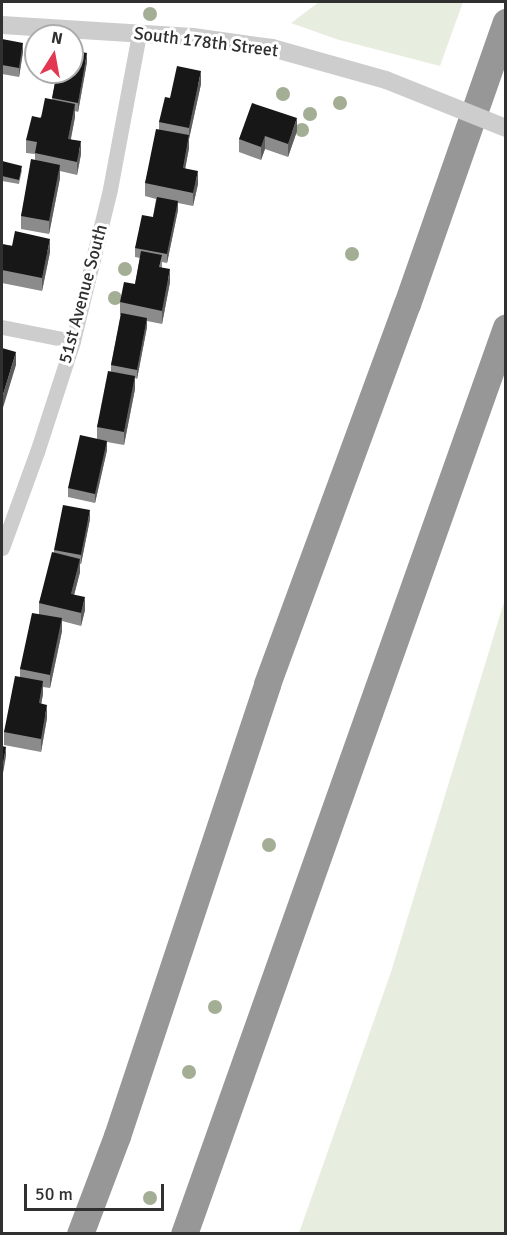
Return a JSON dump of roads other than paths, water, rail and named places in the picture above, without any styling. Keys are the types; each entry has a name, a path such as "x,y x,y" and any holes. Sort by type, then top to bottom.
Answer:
{"highway":[{"path":"80,1233 117,1136 267,684 407,304 506,22"},
{"path":"184,1233 506,327"}],"street":[{"name":"South 178th Street","path":"2,26 139,33 272,48 386,80 506,128"},
{"name":"51st Avenue South","path":"2,548 37,452 73,341 110,189 139,33"},
{"path":"2,327 73,341"}]}
